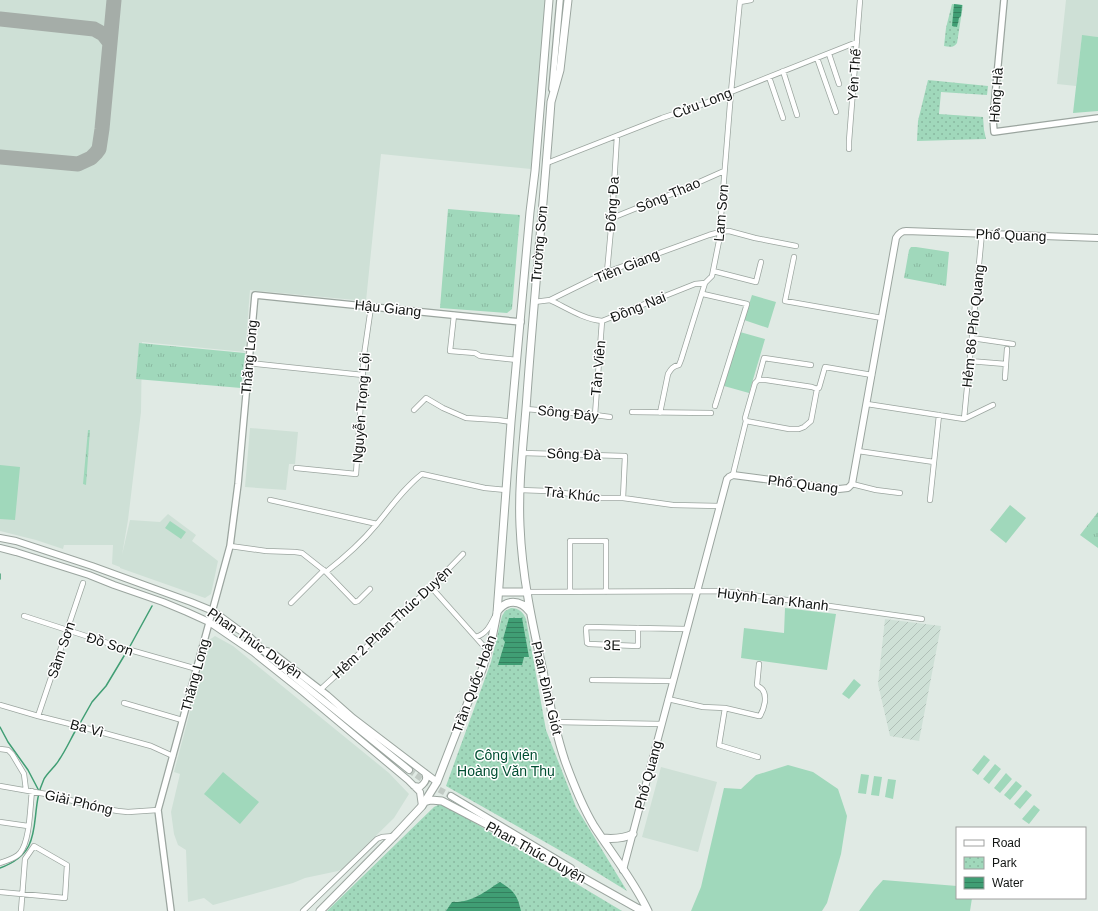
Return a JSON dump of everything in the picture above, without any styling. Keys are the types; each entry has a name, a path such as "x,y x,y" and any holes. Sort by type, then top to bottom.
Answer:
{"main road":[{"name":"Trường Sơn","path":"506,490 549,0"},
{"name":"Trường Sơn","path":"520,490 551,102 560,70 568,0"},
{"name":"Phổ Quang","path":"623,870 727,479 733,475 839,489 848,488 852,484 896,238 898,235 906,231 1098,238"},
{"name":"Trần Quốc Hoàn","path":"320,911 395,835 423,804 437,782 482,670 497,613 506,490"},
{"name":"Phan Đình Giót","path":"520,490 521,543 526,592 554,722 563,754 576,790 586,811 602,838 641,896 647,911"},
{"name":"Phan Thúc Duyện","path":"0,538 16,541 92,566 195,603 212,611 250,637 262,649 274,654 353,718 437,782"},
{"name":"Phan Thúc Duyện","path":"0,548 89,575 163,602 209,622 253,652 319,705 414,786 420,792 423,804 436,800 442,801 507,835 637,908 647,911"},
{"path":"89,575 92,566"},
{"path":"499,592 526,592"},
{"path":"497,613 504,605 514,602 524,606 531,614"},
{"path":"262,649 409,770"},
{"path":"414,786 420,786 425,782 427,776 425,773"},
{"path":"451,796 564,862 601,888"},
{"path":"602,838 618,839 633,834"}],"street":[{"path":"551,102 560,0"},
{"path":"740,1 751,0"},
{"name":"Yên Thế","path":"849,149 860,0"},
{"name":"Hồng Hà","path":"1004,0 993,119 994,132 1098,118"},
{"name":"Lam Sơn","path":"660,413 668,374 674,366 679,365 682,360 706,283 712,276 713,271 720,232 730,92 740,1"},
{"name":"Cửu Long","path":"547,163 662,118 701,105 857,42"},
{"path":"829,54 839,84"},
{"path":"818,58 836,112"},
{"path":"783,71 797,115"},
{"path":"769,77 783,118"},
{"name":"Đống Đa","path":"607,272 612,218 616,136"},
{"name":"Sông Thao","path":"612,218 724,171"},
{"path":"720,232 729,231 796,246"},
{"name":"Tiền Giang","path":"534,302 550,300 607,272 720,232"},
{"name":"Hẻm 86 Phổ Quang","path":"964,419 982,234"},
{"path":"794,257 785,301 882,318"},
{"path":"713,271 756,282 761,262"},
{"name":"Đồng Nai","path":"550,300 582,316 593,320 602,321 696,284 706,283"},
{"path":"703,294 747,304 715,406"},
{"name":"Hậu Giang","path":"255,295 521,322"},
{"name":"Thăng Long","path":"171,911 158,810 230,546 255,295"},
{"name":"Nguyễn Trọng Lội","path":"296,468 356,474 364,355 371,306"},
{"path":"454,315 450,351 475,353 480,356 517,360"},
{"name":"Tản Viên","path":"594,415 602,321"},
{"path":"972,338 1013,344"},
{"path":"1006,378 1007,349"},
{"path":"733,475 746,421 745,418 755,382 758,380 764,358 811,365"},
{"path":"969,360 1006,364"},
{"path":"248,363 363,375"},
{"path":"746,421 790,429 799,429 804,427 811,420 817,389 819,388 825,367 872,375"},
{"path":"758,380 812,387 817,389"},
{"path":"414,410 426,398 443,408 466,418 511,422"},
{"path":"866,404 964,419 993,405"},
{"name":"Sông Đáy","path":"526,409 610,417"},
{"path":"632,412 711,413"},
{"path":"930,500 939,415"},
{"path":"858,451 934,462"},
{"name":"Sông Đà","path":"523,453 625,456 623,498"},
{"path":"291,603 325,571 351,551 377,524 396,499 422,474 485,488 506,490"},
{"path":"852,484 876,490 900,493"},
{"name":"Trà Khúc","path":"520,490 548,491 602,498 623,498 673,505 720,506"},
{"path":"270,500 377,524"},
{"path":"570,592 570,541 606,541 606,592"},
{"path":"230,546 266,551 302,553 325,571 355,602 358,601 370,589"},
{"name":"Hẻm 2 Phan Thúc Duyện","path":"320,690 431,587 463,554"},
{"name":"Sầm Sơn","path":"38,716 83,583"},
{"path":"431,587 488,651"},
{"name":"Huỳnh Lan Khanh","path":"526,592 723,591 922,619"},
{"path":"476,637 487,630 497,613"},
{"name":"Đồ Sơn","path":"24,616 123,648 196,669"},
{"name":"3E","path":"638,628 638,646 587,643 586,628 588,627 687,628"},
{"path":"668,699 703,707 725,708 759,716 762,715 765,695 757,685 759,664"},
{"path":"592,680 673,681"},
{"path":"124,703 182,720"},
{"name":"Ba Vì","path":"0,704 38,716 151,746 173,756"},
{"path":"725,708 719,745 758,757"},
{"path":"554,722 662,724"},
{"path":"0,749 8,750 12,754 24,774 26,790"},
{"name":"Giải Phóng","path":"0,786 33,791 118,811 128,812 158,810"},
{"path":"0,863 10,859 19,853 23,848 26,839 33,791"},
{"path":"0,822 28,826"},
{"path":"303,911 377,839 395,835"},
{"path":"0,892 22,894 65,898 67,865 34,846 25,859 22,894 21,911"}],"shaded area":[{"path":"0,0 548,0 531,169 381,154 366,301 250,290 245,352 142,342 141,412 128,520 122,555 130,520 160,522 168,514 196,535 192,541 218,561 211,594 205,598 112,564 113,545 64,545 63,549 36,540 0,531"},
{"path":"1066,0 1098,0 1098,37 1082,36 1076,86 1057,84"},
{"path":"250,428 298,432 295,464 289,464 286,490 245,487"},
{"path":"885,619 941,626 919,741 890,736 878,684"},
{"path":"215,636 233,646 389,773 409,794 394,818 342,869 305,878 293,883 213,905 204,898 188,902 186,850 178,845 174,834 171,812 180,774 174,772 209,640"},
{"path":"661,767 717,782 698,852 642,837"}],"green space":[{"path":"952,4 963,5 957,43 950,47 944,46 946,28"},
{"path":"1082,35 1098,37 1098,111 1073,113"},
{"path":"928,80 988,86 987,95 941,92 939,114 983,117 986,139 917,141 918,121"},
{"path":"448,209 520,215 512,309 507,313 440,308"},
{"path":"911,247 949,252 946,286 904,278 909,250"},
{"path":"752,295 776,302 768,328 744,320"},
{"path":"740,332 765,339 749,393 724,386"},
{"path":"139,343 245,353 241,388 136,379"},
{"path":"88,430 90,430 86,485 83,484"},
{"path":"0,465 20,467 15,520 0,519"},
{"path":"1010,505 1026,518 1006,543 990,530"},
{"path":"1098,512 1098,548 1080,535"},
{"path":"170,521 186,532 181,539 165,528"},
{"name":"Công viên Hoàng Văn Thụ","path":"511,608 520,611 524,614 526,619 546,730 576,807 627,891 575,859 446,786 491,662 502,616 505,611"},
{"path":"785,608 836,614 827,670 741,658 744,628 784,633"},
{"path":"854,679 861,685 849,699 842,694"},
{"path":"984,755 990,760 978,775 972,770"},
{"path":"995,764 1001,769 989,784 983,779"},
{"path":"788,765 813,772 838,789 847,816 841,854 827,903 822,911 691,911 701,887 724,788 741,789 756,775"},
{"path":"223,772 259,802 240,824 204,794"},
{"path":"1006,773 1012,779 1000,793 994,788"},
{"path":"861,774 869,775 866,794 858,793"},
{"path":"874,776 882,777 879,796 871,795"},
{"path":"888,779 896,780 893,799 885,797"},
{"path":"1016,781 1022,786 1010,800 1004,795"},
{"path":"1026,790 1032,795 1020,809 1014,804"},
{"name":"Công viên Hoàng Văn Thụ","path":"438,805 445,805 622,911 327,911 434,807"},
{"path":"1034,805 1040,810 1029,824 1022,819"},
{"path":"883,880 956,886 956,899 972,899 970,911 859,911"}],"water":[{"path":"954,4 962,5 961,16 957,27 952,26"},
{"path":"509,618 522,618 529,657 524,657 522,665 498,665 505,642 503,639"},
{"path":"500,882 509,888 514,894 521,911 446,911 452,902 472,899"}],"waterway":[{"path":"0,574 0,579"},
{"path":"129,648 152,606"},
{"path":"79,725 92,702 106,686 127,651"},
{"path":"0,727 8,742 28,770 39,791"},
{"path":"0,868 15,861 25,852 31,842 34,831 39,792 44,779 62,756 77,728"}],"taxiway":[{"path":"0,157 78,164 91,158 99,149 114,0"},
{"path":"0,19 94,29 103,34 110,43"}],"tunnel":[{"path":"409,770 429,784 451,796"}]}
